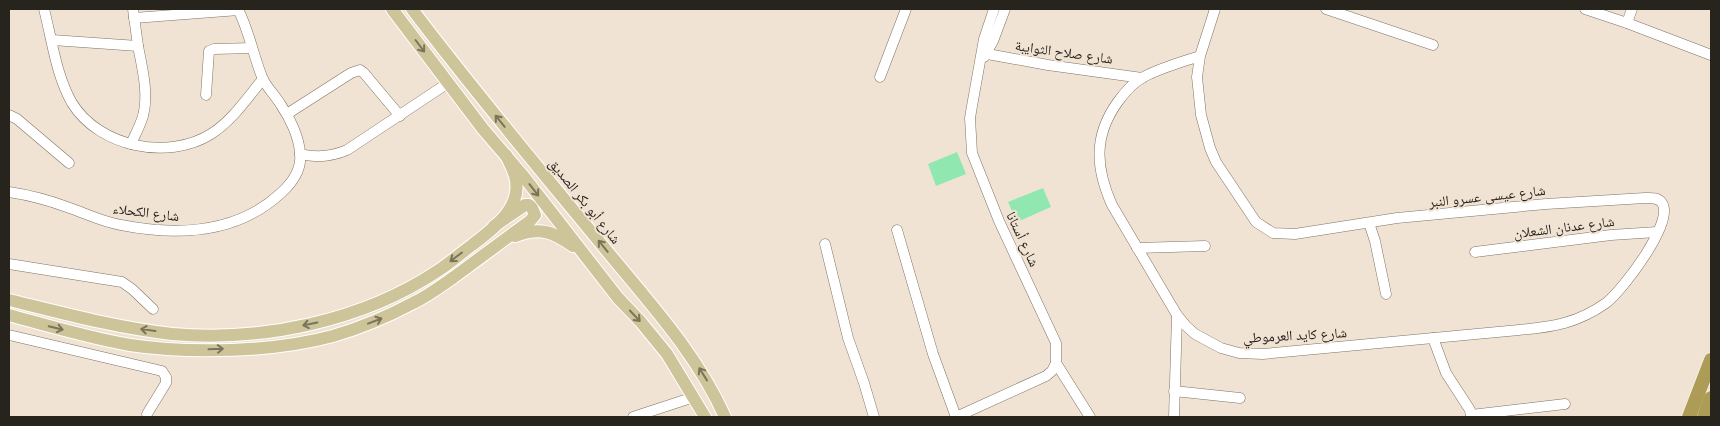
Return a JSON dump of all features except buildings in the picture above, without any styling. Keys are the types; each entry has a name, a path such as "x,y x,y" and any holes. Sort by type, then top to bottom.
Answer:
{"highway":[{"path":"1689,417 1711,360"},
{"path":"1704,417 1711,398"}],"main road":[{"path":"392,9 582,253 667,354 705,417"},
{"name":"شارع أبو بكر الصديق","path":"412,9 461,74 679,338 712,388 725,417"},
{"path":"9,300 130,328 171,334 207,335 276,331 324,321 352,312 405,290 438,271 494,226 509,212 516,194 515,175 506,155"},
{"path":"9,315 102,339 154,348 211,350 292,344 333,336 378,320 415,303 444,285 535,215 532,208 525,205 494,226"},
{"path":"506,239 528,232 542,231 557,236 582,253"}],"street":[{"path":"44,9 63,82 77,110 97,129 111,137 131,144 154,148 174,146 199,140 210,134 228,119 263,79"},
{"path":"880,77 906,9"},
{"name":"شارع أستانا","path":"994,9 984,39 970,118 972,154 1000,221 1056,343 1056,363 1090,417"},
{"name":"شارع أستانا","path":"982,57 993,41 1004,9"},
{"path":"1200,56 1215,9"},
{"path":"1330,9 1433,45"},
{"path":"1350,9 1358,20"},
{"path":"1585,9 1628,23 1711,55"},
{"path":"1628,23 1632,9"},
{"path":"131,144 143,116 145,103 143,73 134,14 239,10 247,28 263,79 287,114 300,154 318,157 337,154 347,150 448,83"},
{"path":"52,40 138,46"},
{"path":"206,95 209,51 214,49 252,48"},
{"name":"شارع كايد العرموطي","path":"1200,56 1142,78 1127,90 1108,118 1103,130 1099,150 1100,164 1104,187 1112,205 1177,315 1186,326 1201,338 1221,348 1245,354 1263,354 1553,327 1593,311 1615,296 1649,249 1657,232"},
{"name":"شارع عيسى عسرو النبر","path":"1200,56 1198,77 1201,115 1210,148 1216,162 1256,222 1265,229 1282,234 1294,234 1397,218 1546,204 1652,198 1660,201 1664,208 1663,217 1657,232"},
{"name":"شارع صلاح الثوايبة","path":"982,57 1142,78"},
{"path":"287,114 360,70 400,116"},
{"path":"9,115 69,163"},
{"name":"شارع الكحلاء","path":"9,192 42,199 104,221 121,225 168,231 207,229 248,216 273,200 287,187 296,174 300,154"},
{"path":"1368,223 1375,241 1386,294"},
{"path":"897,230 933,354 956,417 1046,376 1052,371 1056,363"},
{"name":"شارع عدنان الشعلان","path":"1474,252 1611,235 1657,232"},
{"path":"825,244 848,338 874,417"},
{"path":"1137,248 1205,246"},
{"path":"9,264 122,282 153,309"},
{"path":"1174,417 1177,315"},
{"path":"9,334 162,371 166,377 166,383 147,414"},
{"path":"1433,338 1446,373 1467,404 1471,416 1565,404"},
{"path":"1174,392 1240,398"},
{"path":"633,417 694,397"}],"green space":[{"path":"957,152 966,174 936,186 928,164"},
{"path":"1043,188 1051,207 1017,222 1008,202"}]}
